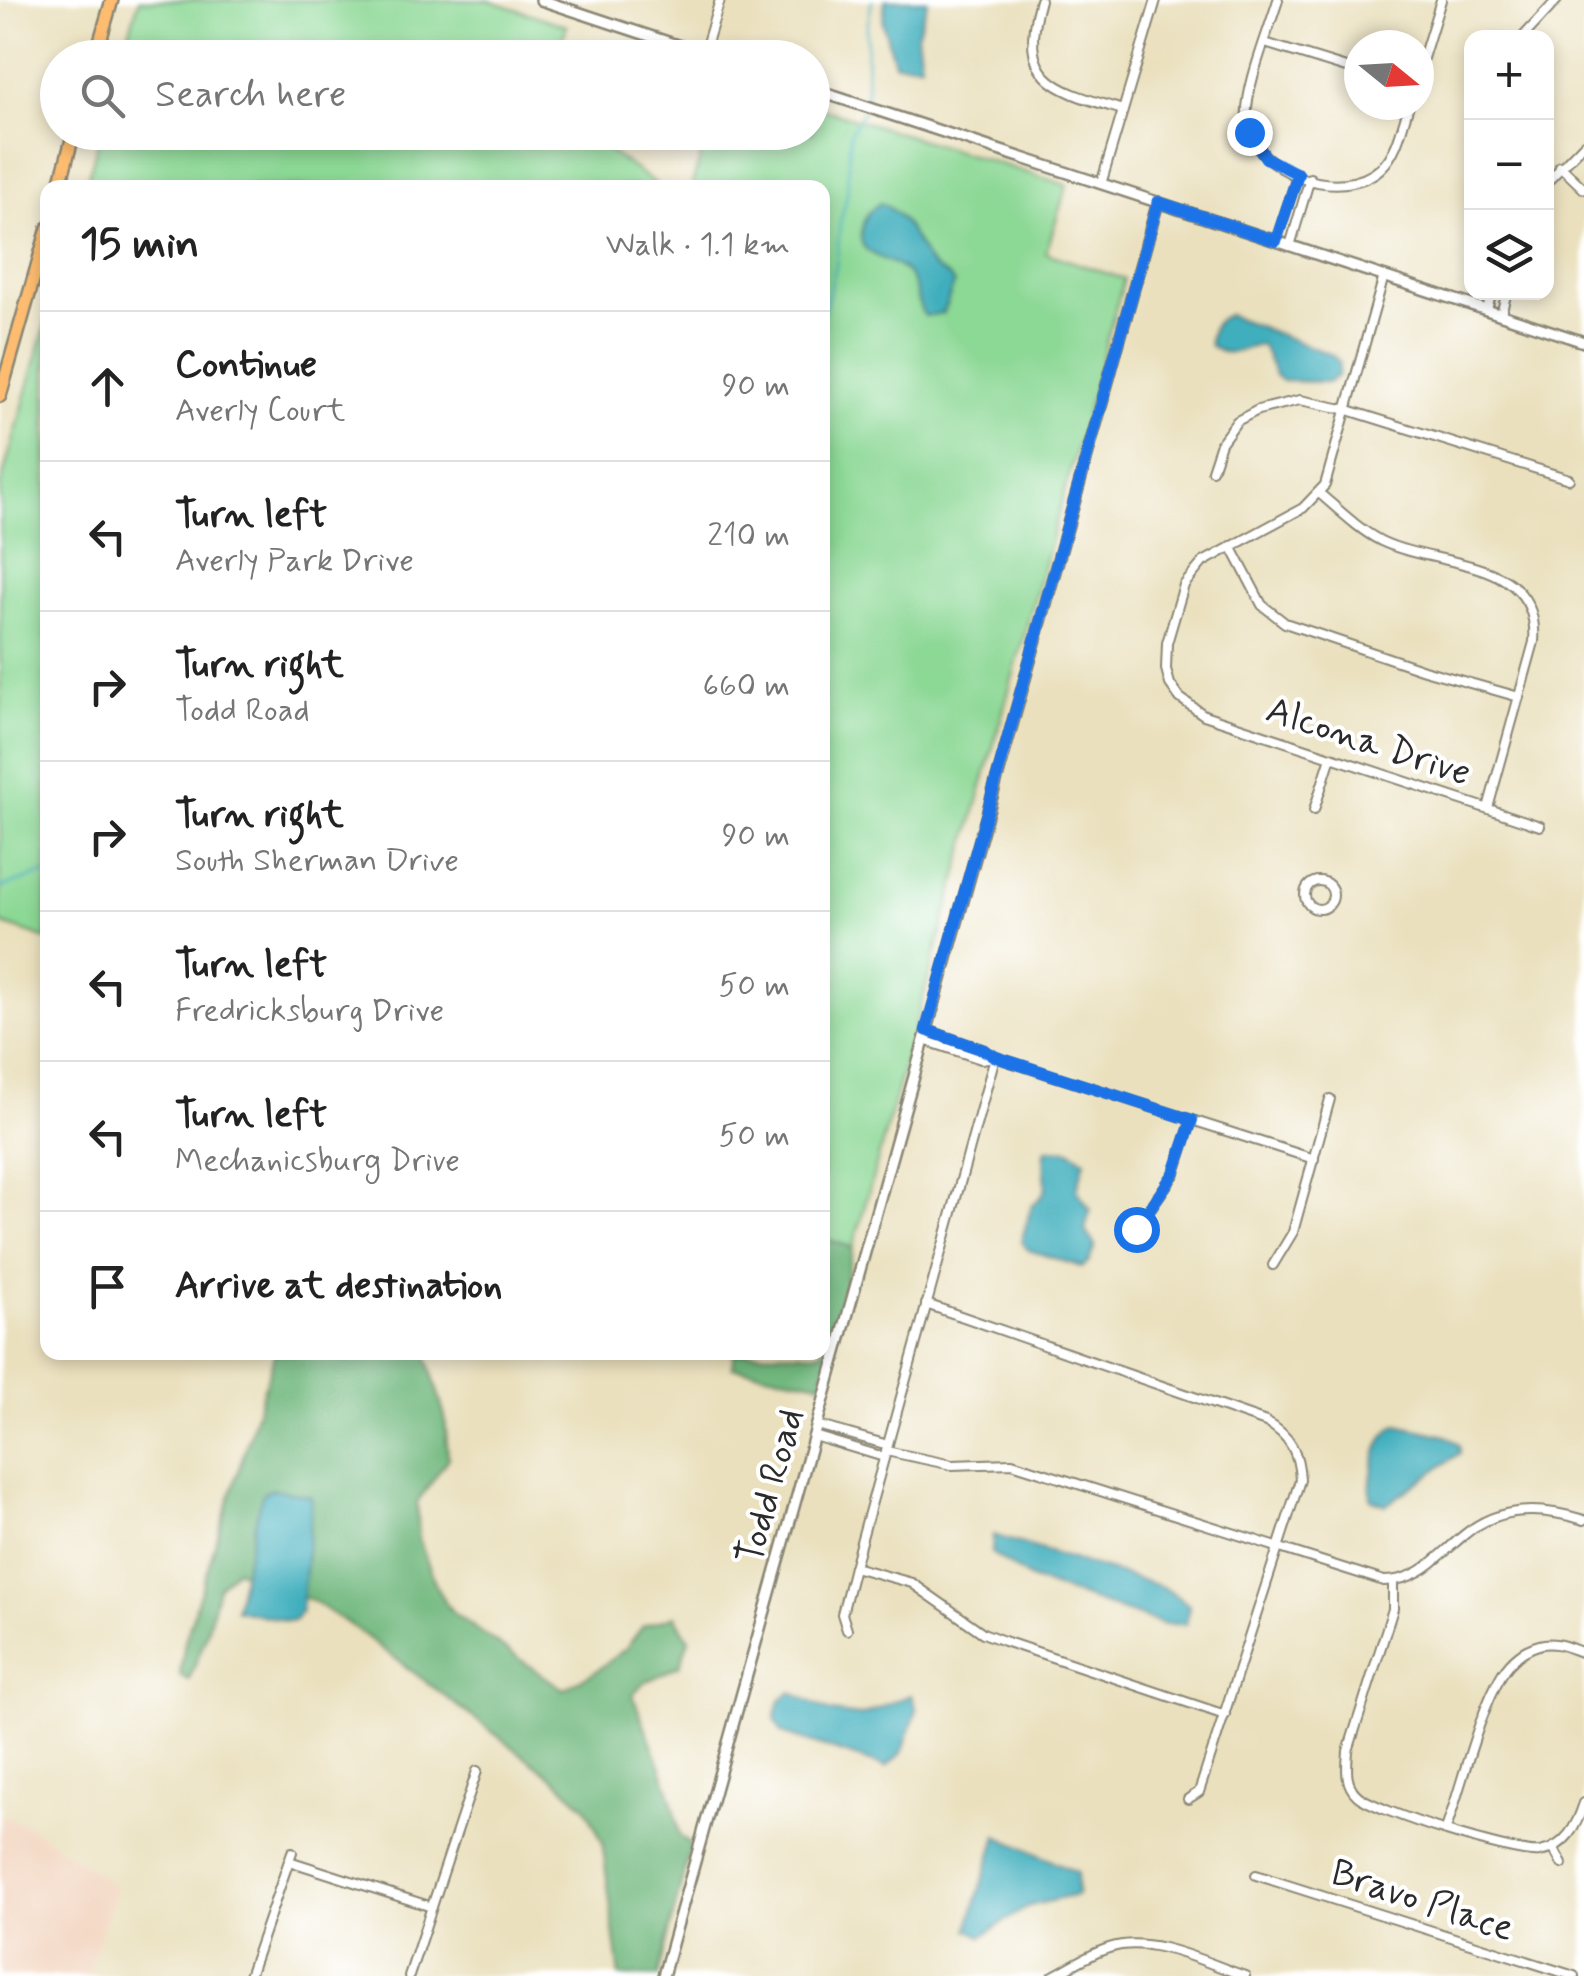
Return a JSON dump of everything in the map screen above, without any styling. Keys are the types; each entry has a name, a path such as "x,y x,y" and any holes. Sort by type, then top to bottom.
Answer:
{"main road":[{"path":"101,40 112,0"},
{"path":"61,180 69,150"},
{"path":"0,396 40,256"}],"street":[{"path":"540,0 661,40"},
{"path":"708,40 720,0"},
{"path":"1040,0 1031,41 1042,72 1067,93 1123,110"},
{"path":"1101,184 1156,0"},
{"path":"1278,0 1248,100 1249,132 1266,158 1310,178 1345,184 1374,174 1394,151 1404,120"},
{"path":"1432,30 1441,0"},
{"path":"1530,30 1558,0"},
{"path":"1265,43 1344,67"},
{"path":"830,95 1584,342"},
{"path":"1554,173 1584,144"},
{"path":"1560,166 1584,189"},
{"path":"1276,241 1298,174"},
{"path":"1290,246 1310,178"},
{"name":"Todd Road","path":"663,1976 1158,202"},
{"path":"1384,276 1330,472 1319,494 1303,508 1231,546 1262,604 1285,624 1519,697"},
{"path":"1487,309 1490,300"},
{"path":"1501,314 1505,300"},
{"path":"1212,470 1226,434 1251,412 1300,400 1348,410 1569,479"},
{"path":"1319,494 1383,542 1506,579 1522,594 1531,611 1534,642 1488,808"},
{"name":"Alcona Drive","path":"1231,546 1199,565 1182,592 1166,661 1170,684 1182,700 1204,715 1540,826"},
{"path":"1314,810 1331,757"},
{"path":"925,1035 980,1059 996,1057 1314,1159"},
{"path":"847,1630 842,1614 854,1567 996,1057"},
{"path":"1274,1265 1292,1235 1330,1099"},
{"path":"1136,1229 1174,1173 1192,1120"},
{"path":"926,1304 1280,1430 1292,1444 1300,1464 1300,1480 1200,1792 1188,1799"},
{"path":"817,1425 886,1451"},
{"path":"814,1436 952,1465 1012,1463 1375,1579 1393,1580 1422,1571 1469,1531 1508,1513 1550,1511 1584,1520"},
{"path":"854,1567 912,1583 983,1633 1225,1714"},
{"path":"1393,1580 1393,1609 1348,1752 1346,1774 1359,1797 1507,1850 1538,1852 1553,1848 1578,1823 1584,1803"},
{"path":"1446,1829 1503,1672 1518,1656 1536,1646 1553,1643 1584,1653"},
{"path":"409,1976 477,1770"},
{"path":"1336,1791 1350,1786"},
{"path":"1553,1848 1562,1864"},
{"path":"249,1976 290,1856 432,1908"},
{"name":"Bravo Place","path":"1256,1875 1553,1973 1574,1976"},
{"path":"1052,1976 1103,1950 1139,1944 1246,1976"}],"shaded area":[{"path":"0,1815 27,1825 116,1887 87,1976 0,1976"}],"green space":[{"path":"139,0 489,0 567,26 562,40 127,40"},
{"path":"830,111 1067,185 1046,253 1124,279 853,1248 830,1241 830,180 693,180 703,150 830,150"},
{"path":"96,150 607,150 650,180 87,180"},
{"path":"40,345 40,937 0,923 0,487"},
{"path":"830,1240 853,1248 830,1348"},
{"path":"273,1360 428,1360 445,1417 448,1458 417,1503 419,1540 438,1591 453,1613 563,1689 595,1672 625,1649 643,1626 675,1616 689,1639 680,1665 644,1683 633,1695 666,1781 679,1835 691,1845 658,1976 620,1976 602,1841 585,1806 359,1631 313,1601 236,1569 218,1587 206,1636 189,1680 180,1676 185,1641"},
{"path":"733,1360 827,1360 822,1383 732,1367"}],"water":[{"path":"885,0 928,0 917,35 921,64 894,63 883,23"},
{"path":"880,203 897,214 930,264 954,284 943,313 925,316 907,273 863,245 864,221"},
{"path":"1229,315 1332,355 1339,362 1338,375 1329,382 1282,381 1275,375 1262,345 1228,352 1216,350 1210,345 1212,330"},
{"path":"1046,1149 1070,1150 1085,1160 1077,1190 1090,1209 1085,1231 1095,1245 1089,1262 1082,1267 1028,1250 1021,1242 1032,1205 1046,1186"},
{"path":"1397,1425 1446,1436 1459,1444 1460,1453 1386,1505 1371,1499 1371,1480 1379,1447"},
{"path":"273,1489 310,1496 312,1501 301,1611 295,1620 288,1621 235,1609 263,1493"},
{"path":"993,1535 1163,1587 1189,1605 1186,1624 1162,1624 1030,1579 992,1553"},
{"path":"791,1692 831,1712 860,1716 911,1695 917,1710 902,1753 886,1767 782,1733 775,1719 780,1700"},
{"path":"997,1836 1077,1872 1077,1895 1029,1906 982,1936 968,1929"}],"waterway":[{"path":"866,103 867,29 872,0"},
{"path":"830,289 847,195 850,133 864,110"},
{"path":"0,888 40,875"}],"route":[{"path":"1136,1229 1174,1173 1192,1120 996,1057 926,1030 1158,202 1276,241 1298,174 1266,158 1249,132"}]}
